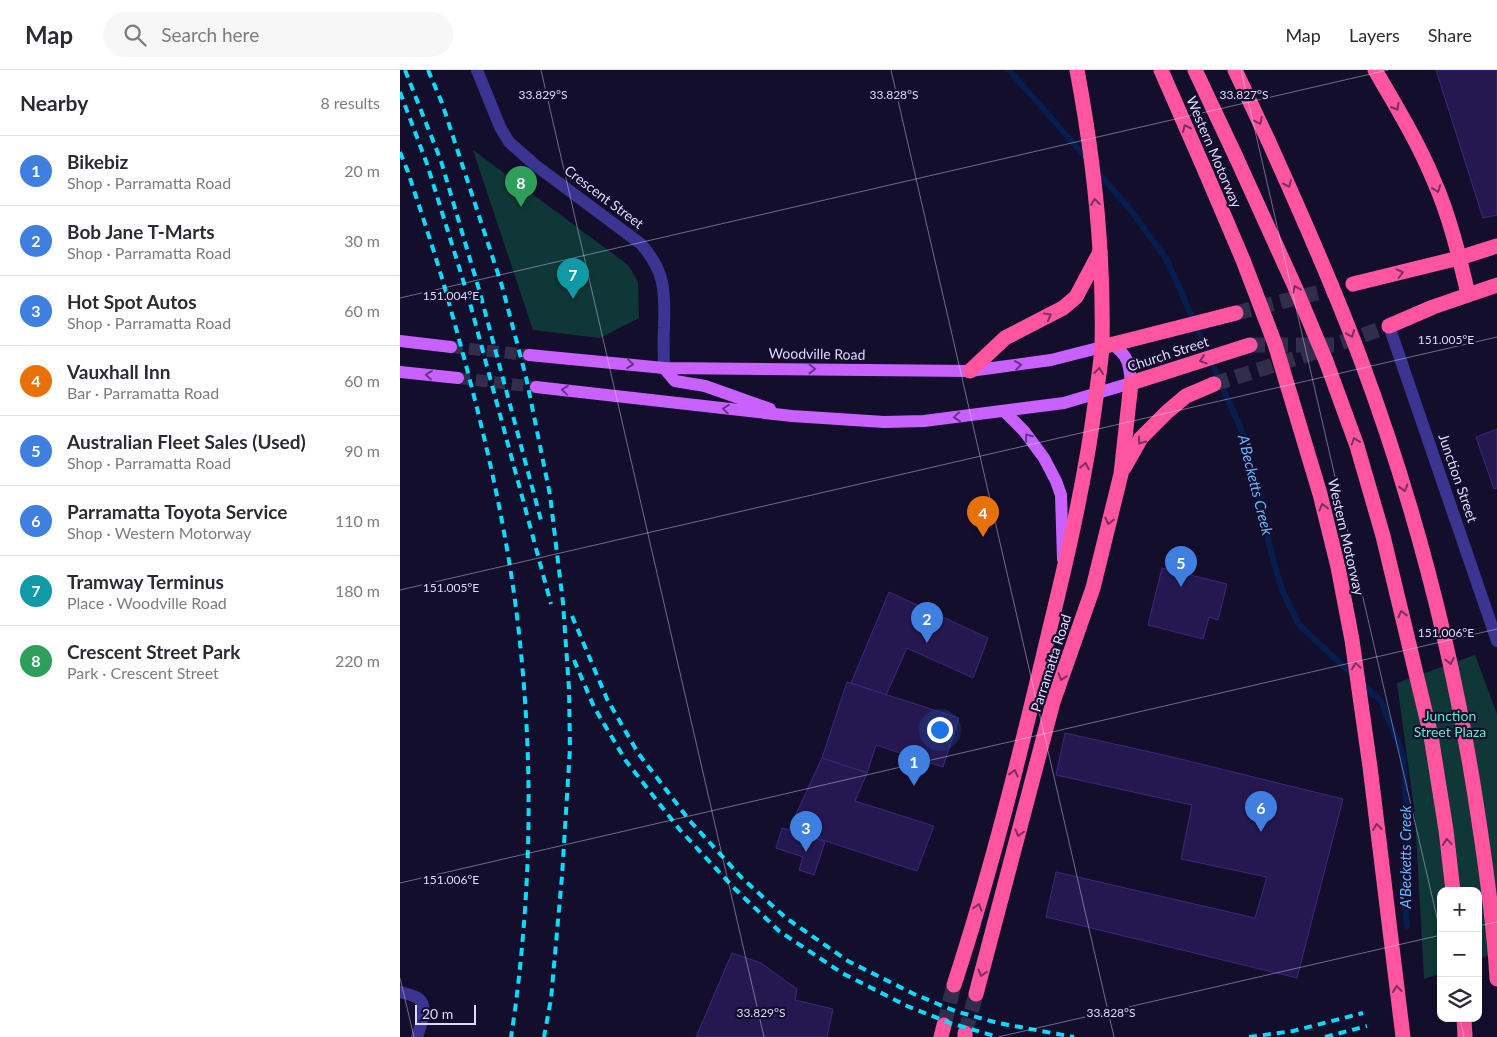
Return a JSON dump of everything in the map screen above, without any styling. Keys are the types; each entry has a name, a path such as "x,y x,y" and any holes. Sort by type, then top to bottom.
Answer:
{"highway":[{"path":"1078,70 1101,250 1107,346"},
{"name":"Western Motorway","path":"1161,70 1242,260 1274,344 1320,494 1338,567 1352,640 1403,1037"},
{"name":"Western Motorway","path":"1195,70 1288,270 1326,361 1357,446 1383,536 1430,736 1446,830 1453,887"},
{"path":"1234,70 1268,140 1318,252 1362,362 1392,447 1435,594 1471,762 1485,862 1497,980"},
{"path":"1375,70 1417,145 1434,182 1450,225 1468,294"},
{"path":"1353,284 1459,258 1497,246"},
{"path":"970,371 1004,338 1064,308 1076,297 1101,250"},
{"path":"1389,326 1468,294 1497,285"},
{"name":"Church Street","path":"1107,346 1236,313"},
{"name":"Church Street","path":"1131,383 1250,345"},
{"name":"Parramatta Road","path":"954,985 993,854 1063,576 1090,444 1096,394 1107,346"},
{"name":"Parramatta Road","path":"976,994 1053,702 1093,588 1121,474 1131,383"},
{"path":"1121,474 1141,438 1167,412 1186,396 1214,384"},
{"path":"1464,1022 1465,1037"}],"main road":[{"path":"400,341 451,347"},
{"name":"Woodville Road","path":"529,355 664,368 970,371 1051,360 1107,346"},
{"name":"Parramatta Road","path":"1107,346 1123,352 1129,365 1131,383"},
{"path":"664,368 674,382 705,386 792,416"},
{"path":"400,372 458,378"},
{"name":"Church Street","path":"1096,394 1131,383"},
{"path":"536,387 792,416 894,422 924,421 1006,412 1064,403 1096,394"},
{"path":"1006,412 1024,431 1044,458 1061,494 1063,576"}],"street":[{"name":"Crescent Street","path":"477,70 500,127 509,142 535,165 641,244 651,255 664,284 664,368"},
{"name":"Junction Street","path":"1389,326 1497,641"},
{"path":"400,992 418,998 423,1004 424,1011 417,1037"}],"green space":[{"path":"473,150 628,265 638,282 639,318 600,338 533,330"},
{"name":"Junction Street Plaza","path":"1475,655 1497,714 1497,953 1482,958 1482,887 1437,887 1437,974 1424,979 1415,815 1397,683"}],"building":[{"path":"1436,70 1497,70 1497,215 1483,218"},
{"path":"1497,429 1497,488 1494,489 1476,437"},
{"path":"1162,568 1227,584 1218,620 1209,617 1203,639 1148,625"},
{"path":"889,592 988,638 973,678 907,648 886,695 851,683"},
{"path":"847,682 959,718 943,767 876,745 867,773 822,758"},
{"path":"1065,733 1343,799 1297,978 1046,917 1056,872 1255,918 1267,877 1181,859 1192,805 1056,775"},
{"path":"822,758 867,773 855,801 934,826 917,871 789,829"},
{"path":"782,828 825,842 814,875 799,870 803,857 776,848"},
{"path":"732,953 761,963 797,989 795,1000 833,1009 827,1037 696,1037"}],"waterway":[{"name":"A'Becketts Creek","path":"1009,70 1089,161"},
{"name":"A'Becketts Creek","path":"1095,169 1130,209 1167,260 1243,434 1282,590 1299,625 1381,701 1403,755 1407,822 1403,888 1407,926"}],"tunnel":[{"path":"1236,313 1353,284"},
{"path":"1250,345 1335,345 1389,326"},
{"path":"451,347 529,355"},
{"path":"1214,384 1325,349"},
{"path":"458,378 536,387"},
{"path":"944,1025 954,985"},
{"path":"965,1033 976,994"}],"railway":[{"path":"405,70 441,161 480,293 542,524"},
{"path":"428,70 442,103 502,286 526,377 550,495 563,603 569,689 570,748 562,876 551,999 544,1037"},
{"path":"400,92 427,164 468,296 551,604"},
{"path":"400,152 440,270 472,389 502,520 516,609 526,720 528,822 524,923 511,1037"},
{"path":"572,616 607,699 638,753 690,821 742,878 786,918 848,961 914,994 955,1011 998,1023 1074,1037"},
{"path":"574,660 594,707 626,761 680,830 734,888 779,931 842,973 907,1006 950,1023 998,1037"},
{"path":"1249,1037 1293,1031 1363,1013"},
{"path":"1325,1037 1367,1026"}],"place":[{"name":"Crescent Street Park","path":"521,207"},
{"name":"Tramway Terminus","path":"573,299"},
{"name":"Vauxhall Inn","path":"983,537"},
{"name":"Australian Fleet Sales (Used)","path":"1181,587"},
{"name":"Bob Jane T-Marts","path":"927,643"},
{"name":"Bikebiz","path":"914,786"},
{"name":"Parramatta Toyota Service","path":"1261,832"},
{"name":"Hot Spot Autos","path":"806,852"}]}
